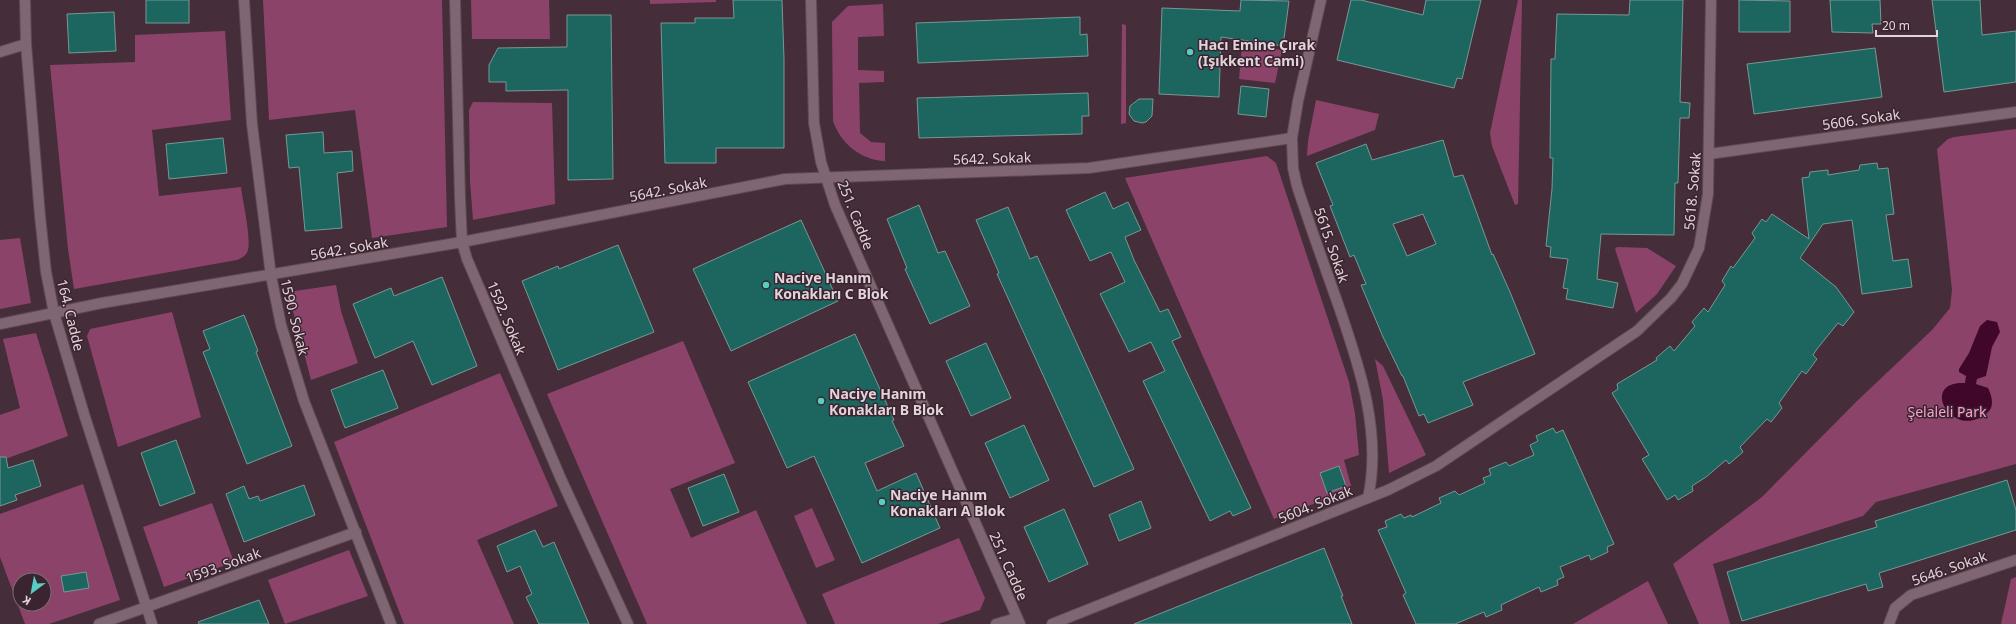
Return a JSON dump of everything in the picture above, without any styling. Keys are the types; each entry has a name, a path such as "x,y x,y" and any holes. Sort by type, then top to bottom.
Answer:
{"street":[{"name":"164. Cadde","path":"25,0 26,44 44,251 54,313 152,624"},
{"name":"1590. Sokak","path":"244,0 252,124 271,276 293,369 391,624"},
{"name":"1592. Sokak","path":"456,0 456,110 462,242 467,259 558,471 628,624"},
{"name":"251. Cadde","path":"812,0 814,123 816,142 826,177 849,238 1018,621"},
{"name":"5615. Sokak","path":"1321,0 1300,94 1292,138 1293,168 1297,186 1354,351 1366,395 1372,451 1371,481 1368,498"},
{"name":"5618. Sokak","path":"1571,376 1636,331 1671,298 1682,284 1691,267 1703,235 1708,194 1711,0"},
{"path":"0,52 26,44"},
{"name":"5606. Sokak","path":"1709,154 2016,112"},
{"name":"5642. Sokak","path":"0,324 102,303 271,276 462,242 785,179 1089,168 1292,138"},
{"name":"5604. Sokak","path":"1052,624 1407,482 1436,466 1571,376"},
{"name":"1593. Sokak","path":"99,624 356,532"},
{"name":"5646. Sokak","path":"1889,624 1894,608 1911,595 2016,560"},
{"path":"996,624 1018,621"}],"green space":[{"path":"263,0 442,0 447,227 372,238 355,110 269,120"},
{"path":"471,0 549,0 550,39 472,39"},
{"path":"650,0 716,0 716,2 650,4"},
{"path":"1518,0 1522,0 1518,204 1515,205 1492,146 1490,133"},
{"path":"883,4 884,36 858,37 858,70 884,71 884,82 859,83 860,133 871,142 885,143 885,161 868,158 853,149 841,137 833,121 832,22 848,6"},
{"path":"1122,24 1126,25 1126,123 1121,124"},
{"path":"225,31 231,120 152,130 159,196 241,187 249,244 246,254 237,260 74,289 68,249 50,65 135,62 135,35"},
{"path":"1242,45 1282,50 1275,83 1239,79"},
{"path":"1316,100 1379,114 1375,130 1307,156 1308,141"},
{"path":"473,102 552,103 555,204 473,220 470,181 469,110"},
{"name":"Şelaleli Park","path":"2016,129 2016,464 1876,502 1863,516 1713,564 1730,624 1699,624 1673,564 1762,497 1856,402 1932,330 1950,308 1952,290 1937,149 1948,139 1954,137"},
{"path":"1267,156 1276,163 1349,382 1355,414 1359,455 1344,460 1352,489 1274,519 1125,178"},
{"path":"20,238 31,303 0,309 0,240"},
{"path":"1617,247 1647,248 1676,266 1657,294 1636,313 1615,249"},
{"path":"336,285 341,311 358,363 311,380 288,292"},
{"path":"172,312 201,417 118,447 87,336 90,329"},
{"path":"36,333 68,436 0,461 0,415 20,408 3,339"},
{"path":"683,341 735,463 670,489 691,538 756,510 807,624 647,624 547,394"},
{"path":"1375,359 1383,366 1426,455 1389,473 1383,400"},
{"path":"500,373 558,506 477,540 514,624 404,624 334,442"},
{"path":"83,484 120,600 49,624 25,624 21,612 52,612 52,572 12,572 12,589 0,557 0,514"},
{"path":"212,503 234,562 164,587 143,527"},
{"path":"812,508 835,560 816,568 794,516"},
{"path":"959,538 985,598 980,610 938,624 835,624 822,594"},
{"path":"349,550 368,596 285,624 268,580"},
{"path":"2016,577 2016,624 2001,624 2011,579"},
{"path":"1648,581 1668,624 1573,624"}],"shaded area":[{"path":"1987,320 1997,322 2000,332 1992,347 1986,376 1977,379 1976,384 1988,388 1992,398 1992,405 1990,411 1974,420 1962,420 1952,415 1945,408 1942,399 1944,390 1951,385 1965,383 1966,376 1959,372 1959,369 1969,353 1980,326"}],"building":[{"path":"146,0 189,0 189,23 146,23"},
{"path":"733,0 782,0 784,59 784,148 716,148 716,163 665,163 661,23 695,23 695,18 734,18"},
{"name":"Hacı Emine Çırak (Işıkkent Cami)","path":"1241,0 1289,1 1283,46 1221,37 1219,97 1159,94 1162,8 1240,11"},
{"path":"1351,0 1361,0 1423,15 1426,0 1481,0 1462,79 1457,78 1454,88 1337,60"},
{"path":"1630,0 1683,0 1680,102 1690,103 1689,118 1680,118 1678,183 1675,183 1674,235 1601,234 1597,279 1618,283 1613,308 1566,299 1568,289 1563,288 1568,259 1550,257 1551,247 1546,246 1552,189 1553,158 1550,158 1551,59 1555,59 1557,14 1629,15"},
{"path":"1739,0 1790,1 1790,32 1739,32"},
{"path":"1830,0 1880,0 1881,24 1872,24 1873,33 1832,32"},
{"path":"1932,0 1980,0 1982,35 2016,31 2016,82 1944,92"},
{"path":"114,12 116,51 69,53 67,14"},
{"path":"567,15 611,15 613,179 568,180 568,90 506,91 506,82 489,82 489,65 498,48 567,47"},
{"path":"1080,17 1080,35 1087,34 1088,56 918,63 916,23"},
{"path":"1875,48 1882,97 1754,114 1747,64"},
{"path":"1241,86 1269,89 1266,117 1238,114"},
{"path":"1088,93 1089,116 1082,116 1082,134 919,138 917,98"},
{"path":"1139,99 1153,99 1152,116 1146,122 1142,123 1134,121 1129,114 1130,106"},
{"path":"323,132 324,153 352,151 353,171 337,173 342,228 305,231 299,167 289,168 286,135"},
{"path":"223,138 227,173 169,179 166,144"},
{"path":"1443,140 1454,177 1463,175 1492,255 1493,254 1510,292 1535,354 1463,382 1473,405 1428,423 1424,414 1419,416 1403,376 1383,337 1361,285 1366,284 1354,255 1350,257 1330,206 1333,205 1316,163 1366,144 1372,160","holes":["1423,214 1436,244 1407,256 1393,224"]},
{"path":"1877,163 1878,169 1888,168 1894,214 1886,215 1893,261 1908,259 1912,287 1862,294 1852,220 1823,224 1800,258 1836,287 1854,312 1843,326 1838,323 1817,349 1813,355 1817,359 1806,374 1802,371 1779,403 1782,408 1771,422 1767,419 1740,447 1743,452 1729,464 1726,460 1706,477 1692,486 1693,491 1678,500 1675,495 1667,500 1642,459 1649,455 1612,393 1618,389 1617,384 1657,360 1656,358 1670,346 1674,351 1695,326 1692,322 1704,308 1708,312 1725,285 1722,281 1731,266 1733,268 1755,238 1752,233 1762,219 1766,222 1772,214 1809,239 1802,178 1809,177 1810,172 1828,170 1828,175 1859,170 1860,165"},
{"path":"1105,192 1113,209 1128,202 1141,230 1125,237 1134,260 1160,312 1168,309 1181,337 1172,341 1251,508 1233,516 1230,511 1210,521 1143,381 1165,371 1151,342 1129,352 1100,294 1125,282 1111,252 1090,261 1066,210"},
{"path":"919,205 938,253 945,251 970,306 930,324 905,269 907,268 887,219"},
{"path":"1008,207 1030,259 1037,256 1134,469 1094,487 997,274 999,273 976,220"},
{"name":"Naciye Hanım Konakları C Blok","path":"801,220 838,301 731,351 693,269"},
{"path":"618,245 654,332 558,370 522,281 558,266 559,269"},
{"path":"442,277 477,366 432,385 413,341 375,358 353,304 391,288 394,296"},
{"path":"244,315 258,351 256,352 292,446 247,464 203,352 210,349 203,331"},
{"path":"855,334 894,420 892,421 904,446 865,463 877,491 916,473 940,528 862,563 814,456 787,468 748,382"},
{"path":"986,343 1011,398 971,416 946,361"},
{"path":"383,370 398,408 345,428 331,390"},
{"path":"1024,425 1049,480 1010,498 985,443"},
{"path":"1553,428 1556,433 1563,430 1614,544 1607,547 1608,552 1591,560 1589,555 1560,567 1564,577 1557,580 1558,585 1541,592 1539,587 1501,605 1502,610 1486,617 1484,612 1455,624 1416,624 1403,595 1406,593 1378,530 1387,527 1385,521 1401,514 1404,518 1411,515 1412,517 1441,503 1439,498 1455,491 1459,495 1485,483 1483,478 1491,475 1489,469 1506,462 1509,466 1534,455 1530,445 1538,441 1536,436"},
{"path":"176,440 195,493 160,506 141,453"},
{"path":"0,457 6,457 8,468 33,460 41,486 15,495 17,500 0,506"},
{"path":"1339,466 1346,486 1327,493 1320,473"},
{"path":"724,474 739,512 703,526 688,488"},
{"path":"2007,480 2016,510 2016,530 1879,573 1883,587 1868,591 1866,584 1742,621 1727,572 1877,527 1875,521"},
{"path":"304,485 315,515 244,542 226,494 244,486 249,499 258,496 260,501"},
{"path":"1141,501 1151,528 1119,541 1109,515"},
{"path":"1064,509 1088,564 1049,582 1024,527"},
{"path":"535,530 543,547 554,542 589,624 539,624 526,597 532,594 520,566 507,572 497,546"},
{"path":"1324,548 1343,596 1341,596 1352,624 1134,624"},
{"path":"86,572 89,588 64,592 61,576"},
{"path":"259,600 269,624 199,624 198,622"}],"place":[{"name":"Hacı Emine Çırak (Işıkkent Cami)","path":"1190,52"},
{"name":"Naciye Hanım Konakları C Blok","path":"766,285"},
{"name":"Naciye Hanım Konakları B Blok","path":"821,401"},
{"name":"Naciye Hanım Konakları A Blok","path":"882,502"}]}
